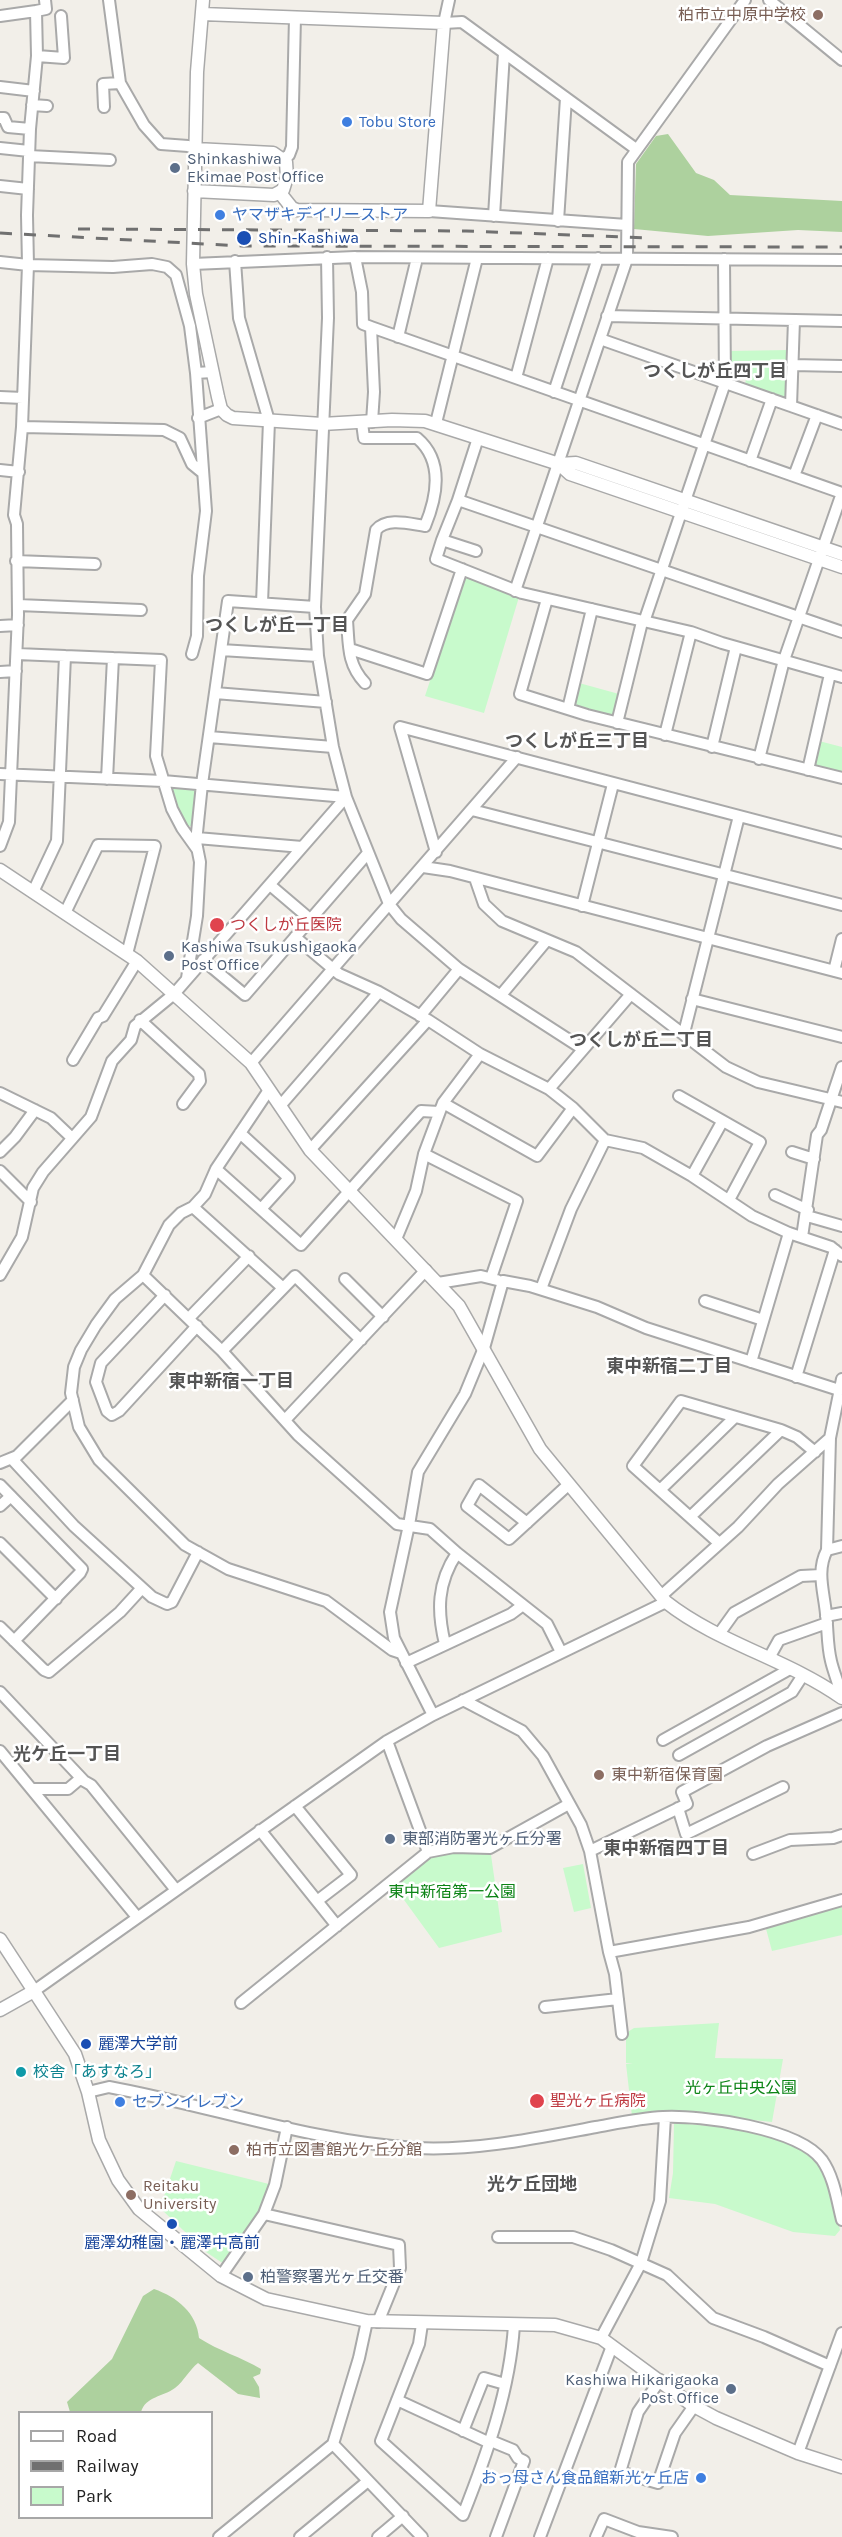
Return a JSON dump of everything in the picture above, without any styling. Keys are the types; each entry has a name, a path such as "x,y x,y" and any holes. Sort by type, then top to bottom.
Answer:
{"street":[{"path":"0,16 46,9 45,0"},
{"path":"109,0 120,82 144,125 161,144 188,146 196,149 273,153 284,159 287,166 286,184 280,193 274,195 194,191"},
{"path":"203,0 197,72 193,264 196,294 212,372 221,409 227,415 234,418 322,424 407,420 436,423 559,464 570,474 683,506 821,553 842,567"},
{"path":"429,211 444,23 449,0"},
{"path":"515,591 627,258 628,162 745,0"},
{"path":"769,0 842,60"},
{"path":"0,846 9,822 5,774 17,654 15,515 22,427 30,129 37,56 36,11"},
{"path":"202,14 462,22 636,149"},
{"path":"37,56 64,58 61,16"},
{"path":"284,159 292,147 296,17"},
{"path":"494,216 504,53"},
{"path":"104,107 104,84 120,82"},
{"path":"0,87 34,91"},
{"path":"558,221 566,98"},
{"path":"32,105 46,106"},
{"path":"0,118 4,118 8,127 30,129"},
{"path":"0,148 29,154 110,160"},
{"path":"0,186 28,189"},
{"path":"280,193 292,208 297,210 429,211 627,225"},
{"path":"193,264 327,257 842,260"},
{"path":"327,257 328,318 315,606 318,656 333,747 346,797 389,904 401,919 459,969 583,1049"},
{"path":"355,257 362,292 363,324 842,493 784,660 759,759"},
{"path":"398,337 417,258"},
{"path":"436,423 477,258"},
{"path":"516,378 548,258"},
{"path":"554,392 598,258"},
{"path":"617,723 643,622 725,383 724,259"},
{"path":"235,261 239,318 269,421 262,603"},
{"path":"0,262 112,267 152,264 167,267 176,275 190,326 196,373 206,511 198,576 197,636 192,654"},
{"path":"607,316 842,321"},
{"path":"791,406 794,320"},
{"path":"365,683 354,672 347,620 365,594 376,530 380,525 396,522 425,526 434,503 436,488 433,464 427,447 417,438 364,438 374,392 371,327"},
{"path":"600,339 842,424"},
{"path":"792,365 842,366"},
{"path":"196,373 212,372"},
{"path":"0,397 23,398"},
{"path":"750,461 772,399"},
{"path":"198,418 221,409"},
{"path":"794,476 817,415"},
{"path":"22,427 164,430 180,438 192,464 203,473"},
{"path":"478,438 436,559 515,591 691,632 842,677"},
{"path":"0,470 19,472"},
{"path":"458,500 842,632"},
{"path":"442,540 476,551"},
{"path":"821,553 842,554"},
{"path":"16,561 95,564"},
{"path":"350,649 427,674 462,569"},
{"path":"547,599 520,694 617,723 842,778"},
{"path":"187,978 197,916 200,862 197,844 202,784 228,602 315,606"},
{"path":"18,605 141,610"},
{"path":"568,709 592,609"},
{"path":"0,626 18,625"},
{"path":"665,735 691,632"},
{"path":"712,747 736,647"},
{"path":"221,650 318,656"},
{"path":"17,654 160,660 156,756 172,809 182,828 197,844 302,847"},
{"path":"33,891 57,841 65,656"},
{"path":"107,779 113,658"},
{"path":"0,672 16,671"},
{"path":"808,770 830,674"},
{"path":"215,693 326,702"},
{"path":"436,852 400,727 842,843"},
{"path":"209,737 333,747"},
{"path":"251,1063 517,757"},
{"path":"5,774 164,781 346,797"},
{"path":"582,906 614,784"},
{"path":"0,1275 22,1237 33,1188 43,1172 91,1117 112,1061 131,1040 140,1020 174,994 346,797"},
{"path":"472,810 842,905"},
{"path":"684,1033 739,816"},
{"path":"65,913 98,845 154,846 132,957 103,1016 98,1018 73,1060"},
{"path":"203,960 244,995 368,853"},
{"path":"423,867 450,871 838,972 842,939"},
{"path":"0,870 132,957 251,1063 310,1150 459,1306 540,1449 663,1599 719,1634 803,1675 841,1697"},
{"path":"475,878 484,904 502,921 576,952 726,1067 758,1082 837,1101"},
{"path":"270,885 310,919"},
{"path":"295,937 339,974 379,992 480,1054 549,1089 573,1108 605,1140 643,1148 692,1176 752,1216 838,1253 796,1377"},
{"path":"501,995 547,940"},
{"path":"310,1150 424,1018 459,969"},
{"path":"280,1106 379,992"},
{"path":"549,1089 631,994"},
{"path":"693,999 842,1037"},
{"path":"140,1020 200,1074 200,1081 183,1104"},
{"path":"396,1239 416,1191 424,1154 441,1107 480,1054"},
{"path":"802,1237 817,1135 837,1101 842,1067"},
{"path":"269,1090 216,1169 205,1194 193,1207 181,1213 169,1225 143,1275 115,1299 81,1350 74,1367 71,1393 79,1427 99,1460 185,1545 228,1569 326,1600 403,1658"},
{"path":"0,1094 51,1118 72,1138"},
{"path":"679,1096 760,1142 729,1200"},
{"path":"216,1169 301,1245 421,1111 441,1107 537,1156 573,1108"},
{"path":"0,1152 15,1137 35,1110"},
{"path":"692,1176 722,1122"},
{"path":"240,1133 289,1178 261,1209"},
{"path":"541,1289 571,1209 605,1140"},
{"path":"792,1152 814,1159"},
{"path":"424,1154 517,1201 491,1278"},
{"path":"0,1171 31,1202"},
{"path":"775,1195 807,1213 842,1226"},
{"path":"193,1207 283,1288"},
{"path":"751,1362 789,1233"},
{"path":"165,1295 101,1363 96,1382 106,1412 112,1414 119,1412 249,1256"},
{"path":"285,1420 426,1270"},
{"path":"143,1275 222,1351 285,1420 397,1524 430,1529 547,1624 561,1652"},
{"path":"222,1351 295,1276 361,1340"},
{"path":"438,1282 480,1276 541,1289 607,1311 646,1328 796,1377 840,1385 830,1438 827,1550 822,1560 821,1575 827,1646 831,1665 840,1680 841,1697"},
{"path":"345,1279 383,1317"},
{"path":"433,1714 403,1658 390,1626 390,1612 410,1526 418,1472 465,1394 484,1348 503,1281"},
{"path":"705,1301 764,1320"},
{"path":"0,1463 17,1456 73,1400"},
{"path":"719,1543 633,1466 681,1401 782,1430 797,1437 815,1452"},
{"path":"660,1490 735,1417"},
{"path":"690,1517 782,1430"},
{"path":"0,2010 34,1990 387,1741 433,1714 663,1599 738,1527 778,1484 830,1438"},
{"path":"12,1459 74,1526 152,1597 167,1604 172,1602 198,1552"},
{"path":"0,1485 82,1569 14,1641"},
{"path":"527,1523 479,1485 467,1506 509,1539 527,1523 568,1485"},
{"path":"0,1506 11,1496"},
{"path":"0,1543 56,1599"},
{"path":"827,1550 842,1546"},
{"path":"445,1644 439,1613 441,1591 444,1575 457,1553"},
{"path":"719,1634 734,1614 801,1576 821,1575"},
{"path":"0,1627 49,1672 120,1612 142,1588"},
{"path":"403,1658 445,1644 511,1614 523,1605"},
{"path":"769,1658 779,1640 842,1613"},
{"path":"663,1740 790,1669"},
{"path":"679,1755 792,1692 803,1675"},
{"path":"0,1692 81,1778 91,1785 176,1890"},
{"path":"463,1700 522,1731 543,1756 581,1825 590,1851 618,1999 622,2034"},
{"path":"590,1851 687,1804 682,1792 767,1746 842,1713"},
{"path":"387,1741 428,1852"},
{"path":"0,1751 137,1917"},
{"path":"32,1789 68,1789 81,1778"},
{"path":"678,1808 686,1834 783,1787"},
{"path":"242,2003 428,1852 454,1848 490,1848 569,1804"},
{"path":"295,1806 351,1875 317,1901"},
{"path":"260,1830 337,1926"},
{"path":"753,1854 790,1840 833,1838 842,1835"},
{"path":"609,1952 749,1926 842,1900"},
{"path":"0,1939 69,2043 80,2064 99,2140 109,2166 124,2190 140,2209 220,2276 266,2300 372,2322 555,2325 606,2342 694,2406 716,2418 798,2453 842,2467"},
{"path":"544,2007 618,1999"},
{"path":"88,2092 109,2087 122,2089 347,2140 438,2148 500,2143 665,2117 727,2122 784,2135 800,2143 821,2159 828,2171 842,2220"},
{"path":"540,2537 606,2342 641,2263 660,2200 665,2117"},
{"path":"220,2276 264,2214 275,2185 287,2127"},
{"path":"219,2537 333,2444 358,2358 372,2322 400,2268 399,2245 264,2214"},
{"path":"498,2237 573,2237 641,2263 667,2275 713,2318 830,2366"},
{"path":"422,2324 419,2344 381,2441 463,2515 490,2442 513,2354 514,2325"},
{"path":"798,2453 842,2333"},
{"path":"463,2431 484,2378 505,2384"},
{"path":"660,2380 638,2412 620,2472 658,2483 675,2433 694,2406"},
{"path":"397,2400 463,2431 513,2450 518,2458 524,2461 496,2537"},
{"path":"333,2444 422,2537"},
{"path":"300,2537 369,2481"},
{"path":"378,2537 403,2516"},
{"path":"596,2537 604,2519 638,2532 672,2537"}],"green space":[{"path":"668,134 696,173 714,180 730,195 842,201 842,232 798,230 708,236 634,229 636,164 656,136"},
{"path":"789,350 788,397 784,400 745,386 747,370 730,370 728,351"},
{"path":"469,577 519,597 484,713 425,696 464,578"},
{"path":"579,683 619,694 614,714 610,716 577,705 574,701"},
{"path":"819,741 842,747 842,774 816,767 813,763"},
{"path":"174,787 194,789 197,792 192,826 187,826 176,807 171,791"},
{"name":"東中新宿第一公園","path":"490,1848 502,1932 439,1948 391,1882 428,1852"},
{"path":"583,1864 591,1908 574,1912 563,1868"},
{"path":"842,1903 842,1935 772,1951 765,1925"},
{"name":"光ヶ丘中央公園","path":"719,2023 715,2058 783,2059 772,2122 715,2116 632,2116 626,2064 633,2063 626,2063 626,2033 634,2028"},
{"path":"674,2123 752,2132 791,2144 806,2153 818,2165 826,2180 840,2230 835,2236 793,2232 715,2204 669,2198 673,2173"},
{"path":"176,2161 269,2184 262,2205 224,2264 206,2252 160,2208"},
{"path":"154,2289 178,2301 194,2321 199,2338 261,2369 260,2374 253,2377 259,2387 260,2398 238,2394 198,2363 175,2388 151,2400 141,2411 70,2411 67,2402 112,2359 143,2296"}],"railway":[{"path":"78,229 466,231 651,238"},
{"path":"0,233 243,246 842,247"}],"place":[{"name":"柏市立中原中学校","path":"818,15"},
{"name":"Tobu Store","path":"347,122"},
{"name":"Shinkashiwa Ekimae Post Office","path":"175,168"},
{"name":"ヤマザキデイリーストア","path":"220,215"},
{"name":"Shin-Kashiwa","path":"244,238"},
{"name":"つくしが丘医院","path":"217,925"},
{"name":"Kashiwa Tsukushigaoka Post Office","path":"169,956"},
{"name":"東中新宿保育園","path":"599,1775"},
{"name":"東部消防署光ヶ丘分署","path":"390,1839"},
{"name":"麗澤大学前","path":"86,2044"},
{"name":"校舎「あすなろ」","path":"21,2072"},
{"name":"聖光ヶ丘病院","path":"537,2101"},
{"name":"セブンイレブン","path":"120,2102"},
{"name":"柏市立図書館光ケ丘分館","path":"234,2150"},
{"name":"Reitaku University","path":"131,2195"},
{"name":"麗澤幼稚園・麗澤中高前","path":"172,2224"},
{"name":"柏警察署光ヶ丘交番","path":"248,2277"},
{"name":"Kashiwa Hikarigaoka Post Office","path":"731,2389"},
{"name":"おっ母さん食品館新光ヶ丘店","path":"701,2478"}],"district":[{"name":"つくしが丘四丁目","path":"715,372"},
{"name":"つくしが丘一丁目","path":"277,626"},
{"name":"つくしが丘三丁目","path":"577,742"},
{"name":"つくしが丘二丁目","path":"641,1041"},
{"name":"東中新宿二丁目","path":"669,1367"},
{"name":"東中新宿一丁目","path":"231,1382"},
{"name":"光ケ丘一丁目","path":"67,1755"},
{"name":"東中新宿四丁目","path":"666,1849"},
{"name":"光ケ丘団地","path":"532,2185"}]}
